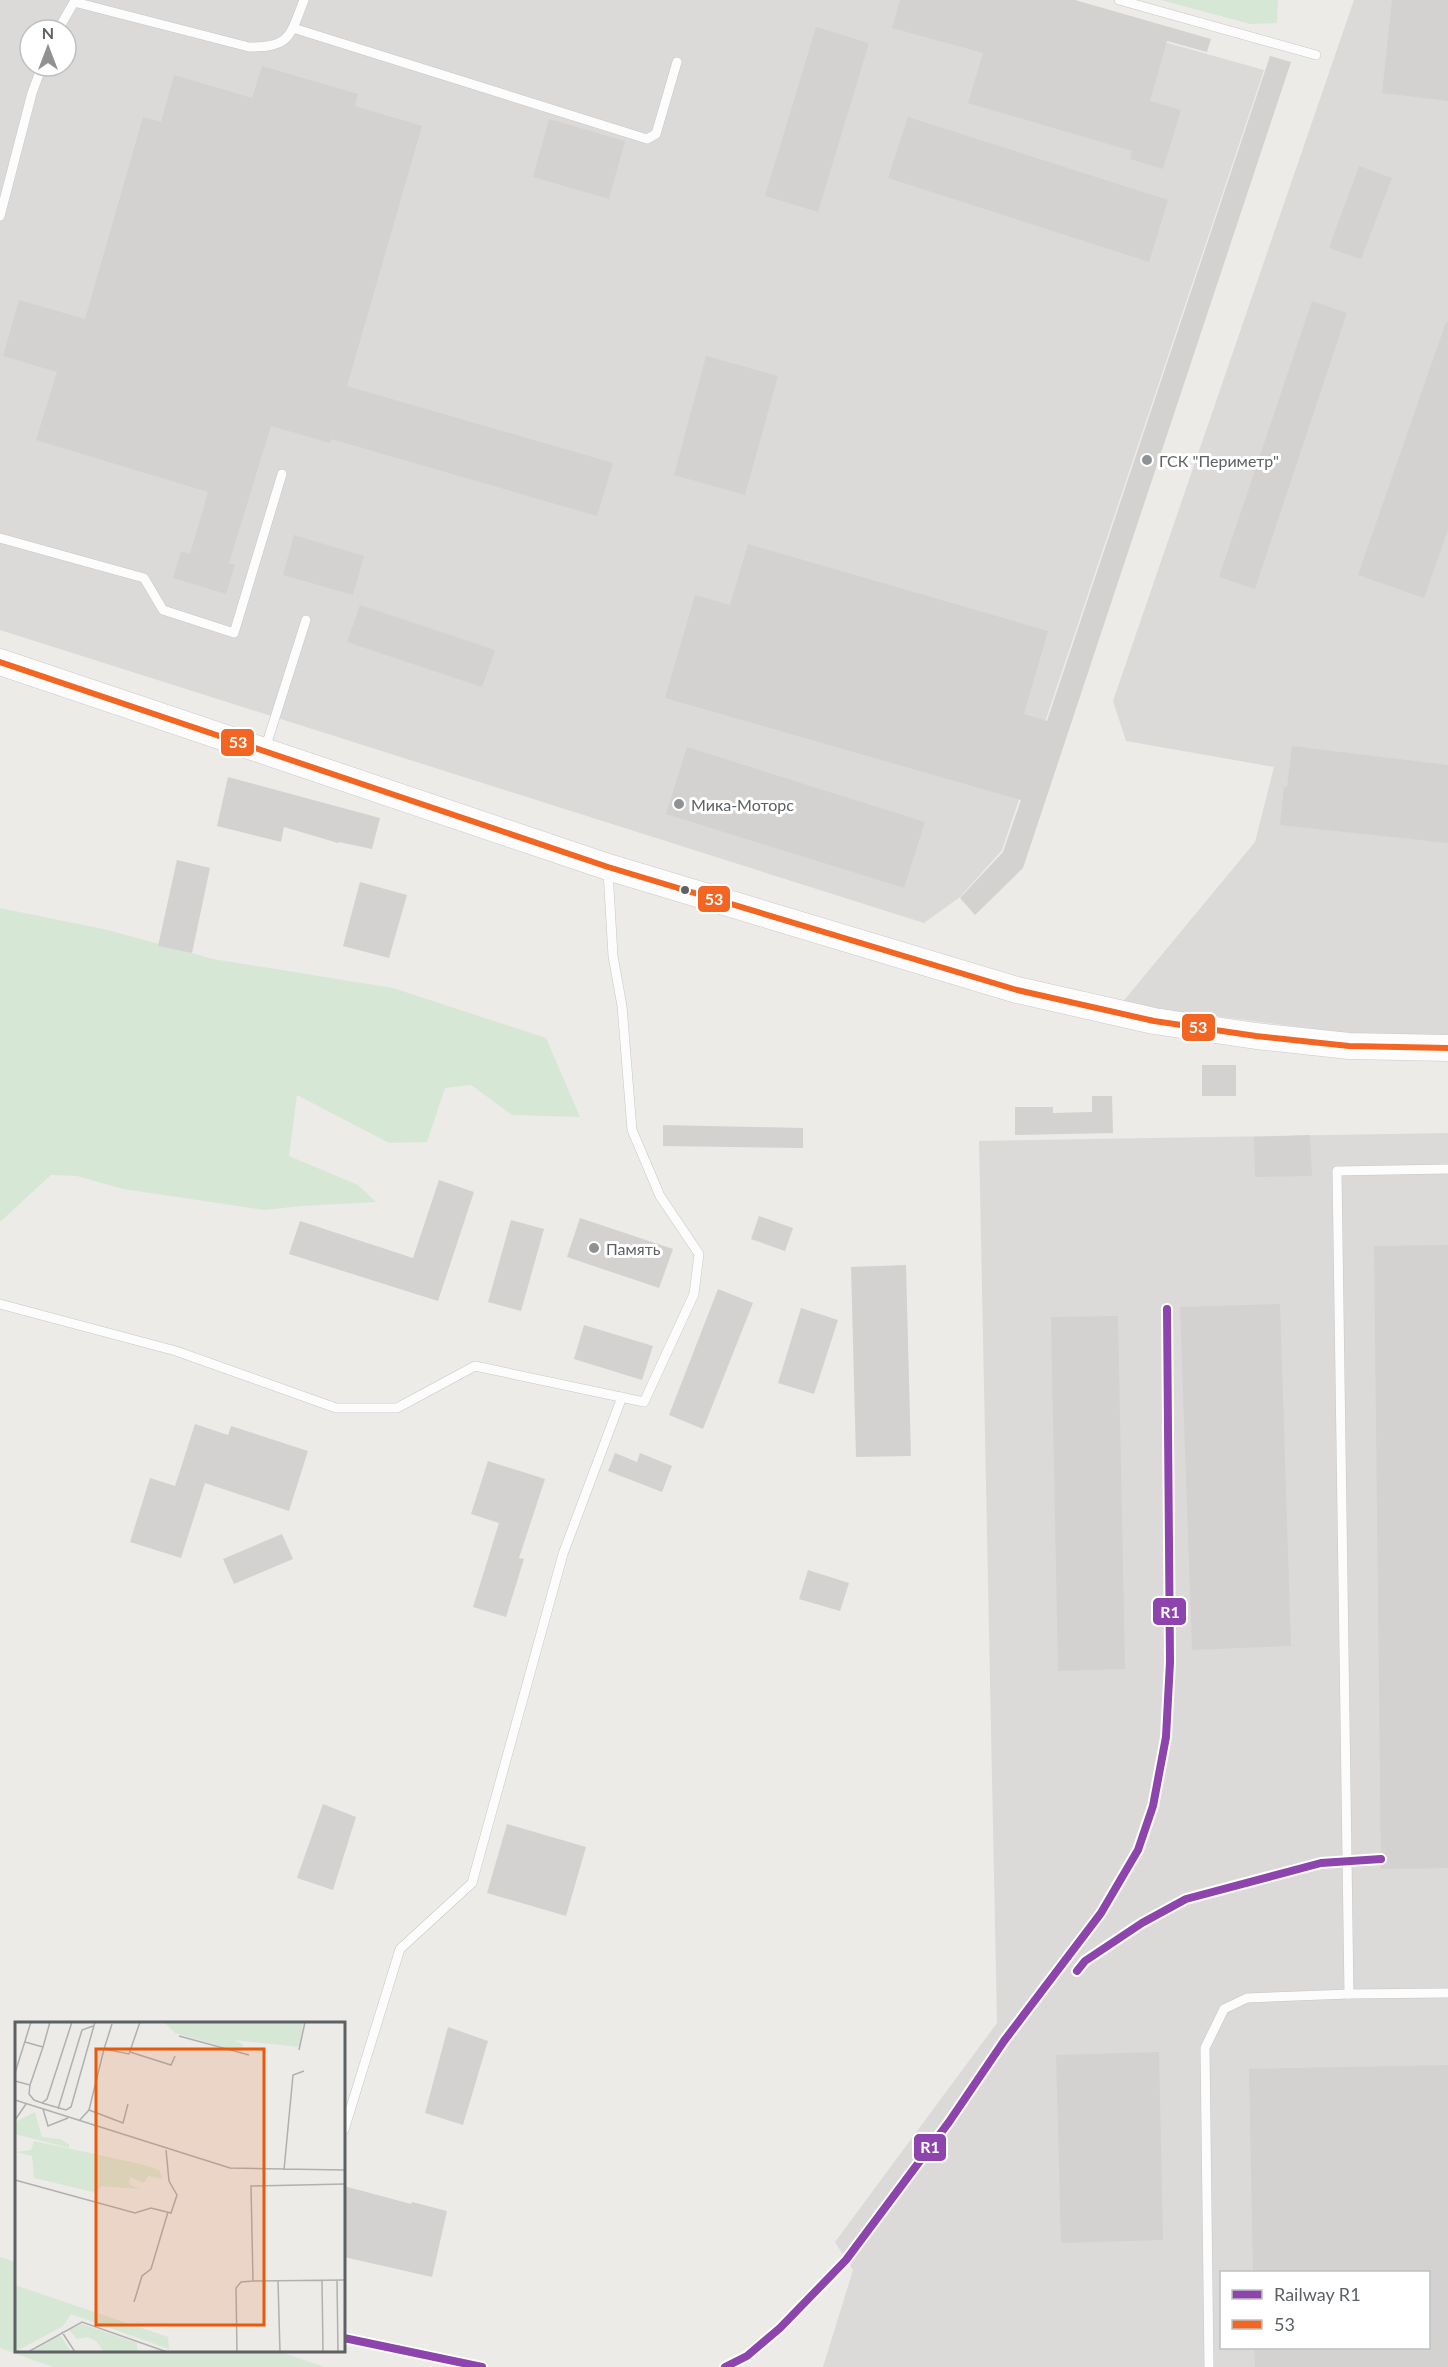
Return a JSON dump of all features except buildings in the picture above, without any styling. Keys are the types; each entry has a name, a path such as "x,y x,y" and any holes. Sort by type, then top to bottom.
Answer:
{"main road":[{"path":"0,662 608,867 1017,990 1154,1022 1349,1046 1448,1048"}],"lane":[{"path":"65,18 75,1 249,47 271,48 286,40 304,0"},
{"path":"1119,0 1316,55"},
{"path":"293,28 647,139 656,134 677,62"},
{"path":"0,216 38,78"},
{"path":"0,538 144,578 163,610 234,633 282,474"},
{"path":"264,751 306,620"},
{"path":"0,1304 176,1352 336,1408 397,1408 475,1366 644,1402 694,1294 699,1254 660,1196 632,1130 622,1006 614,956 608,867"},
{"path":"1349,1994 1337,1171 1448,1169"},
{"path":"345,2127 400,1949 472,1883 563,1554 622,1397"},
{"path":"1209,2367 1205,2048 1224,2009 1247,1998 1448,1993"}],"shaded area":[{"path":"0,0 1014,0 1264,70 1002,850 960,897 924,923 0,630"},
{"path":"1354,0 1448,0 1448,1035 1376,1037 1121,1004 1255,842 1274,767 1126,741 1113,701"},
{"path":"1448,1133 1448,2367 823,2367 853,2270 835,2242 997,2023 979,1141"}],"green space":[{"path":"1161,0 1278,0 1277,23 1250,24"},
{"path":"0,908 108,930 213,959 393,988 546,1038 580,1117 512,1115 471,1085 445,1088 427,1142 389,1143 297,1095 289,1156 358,1185 376,1202 265,1210 123,1189 77,1176 51,1175 0,1222"},
{"path":"0,2257 15,2262 15,2352 281,2352 324,2367 53,2367 0,2348"}],"rail line":[{"name":"R1","path":"725,2367 747,2356 780,2328 846,2260 949,2122 1004,2041 1101,1913 1138,1850 1153,1806 1166,1737 1170,1662 1167,1309"},
{"name":"R1","path":"1077,1971 1085,1961 1142,1923 1186,1899 1321,1863 1381,1859"},
{"name":"R1","path":"345,2338 482,2367"}],"transit line":[{"name":"53","path":"0,662 608,867 1017,990 1154,1021 1256,1036 1349,1046 1448,1048"}],"place":[{"name":"ГСК \"Периметр\"","path":"1147,460"},
{"name":"Мика-Моторс","path":"679,804"},
{"name":"Память","path":"594,1248"}]}
